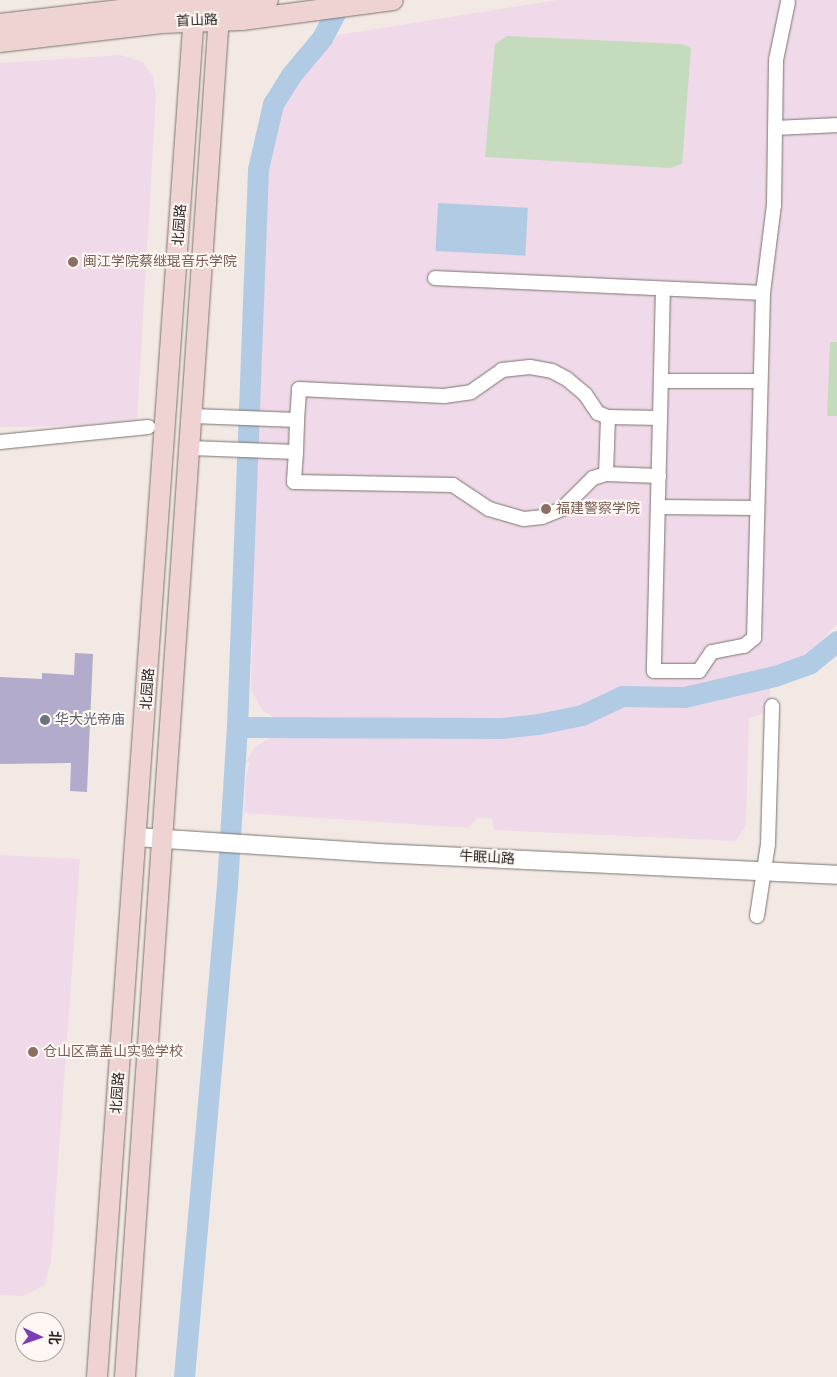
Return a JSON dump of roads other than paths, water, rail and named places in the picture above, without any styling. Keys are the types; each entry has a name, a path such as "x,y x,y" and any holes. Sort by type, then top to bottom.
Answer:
{"main road":[{"name":"首山路","path":"220,8 268,0"},
{"name":"首山路","path":"0,24 194,9 322,10 393,0"},
{"name":"北园路","path":"124,1377 163,839 201,448 220,8"},
{"name":"首山路","path":"0,42 162,23 194,9"},
{"name":"北园路","path":"97,1377 142,777 194,9"},
{"path":"142,777 168,779"},
{"path":"132,902 159,904"}],"street":[{"path":"663,289 654,671 699,671 712,652 744,646 754,638 763,293 774,205 776,60 788,2"},
{"path":"776,128 837,125"},
{"path":"436,278 763,293"},
{"path":"659,476 606,474 593,478 562,509 542,516 524,518 489,509 453,485 294,482 299,389 444,396 471,392 502,370 530,367 559,374 585,394 598,413 608,417 660,418"},
{"path":"661,381 760,381"},
{"path":"202,417 297,420"},
{"path":"606,474 608,417"},
{"path":"0,442 148,427"},
{"path":"201,448 296,452"},
{"path":"659,507 756,508"},
{"path":"757,916 768,844 772,706"},
{"name":"牛眠山路","path":"137,837 377,853 837,875"}],"water":[{"path":"438,203 528,208 525,256 435,251"}],"waterway":[{"path":"184,1377 227,885 237,727 258,169 273,104 291,75 322,38 342,0"},
{"path":"237,727 501,728 538,724 582,715 622,696 684,697 775,676 810,663 837,641"}],"place":[{"name":"闽江学院蔡继琨音乐学院","path":"73,262"},
{"name":"福建警察学院","path":"546,509"},
{"name":"华大光帝庙","path":"45,720"},
{"name":"仓山区高盖山实验学校","path":"33,1052"}]}
